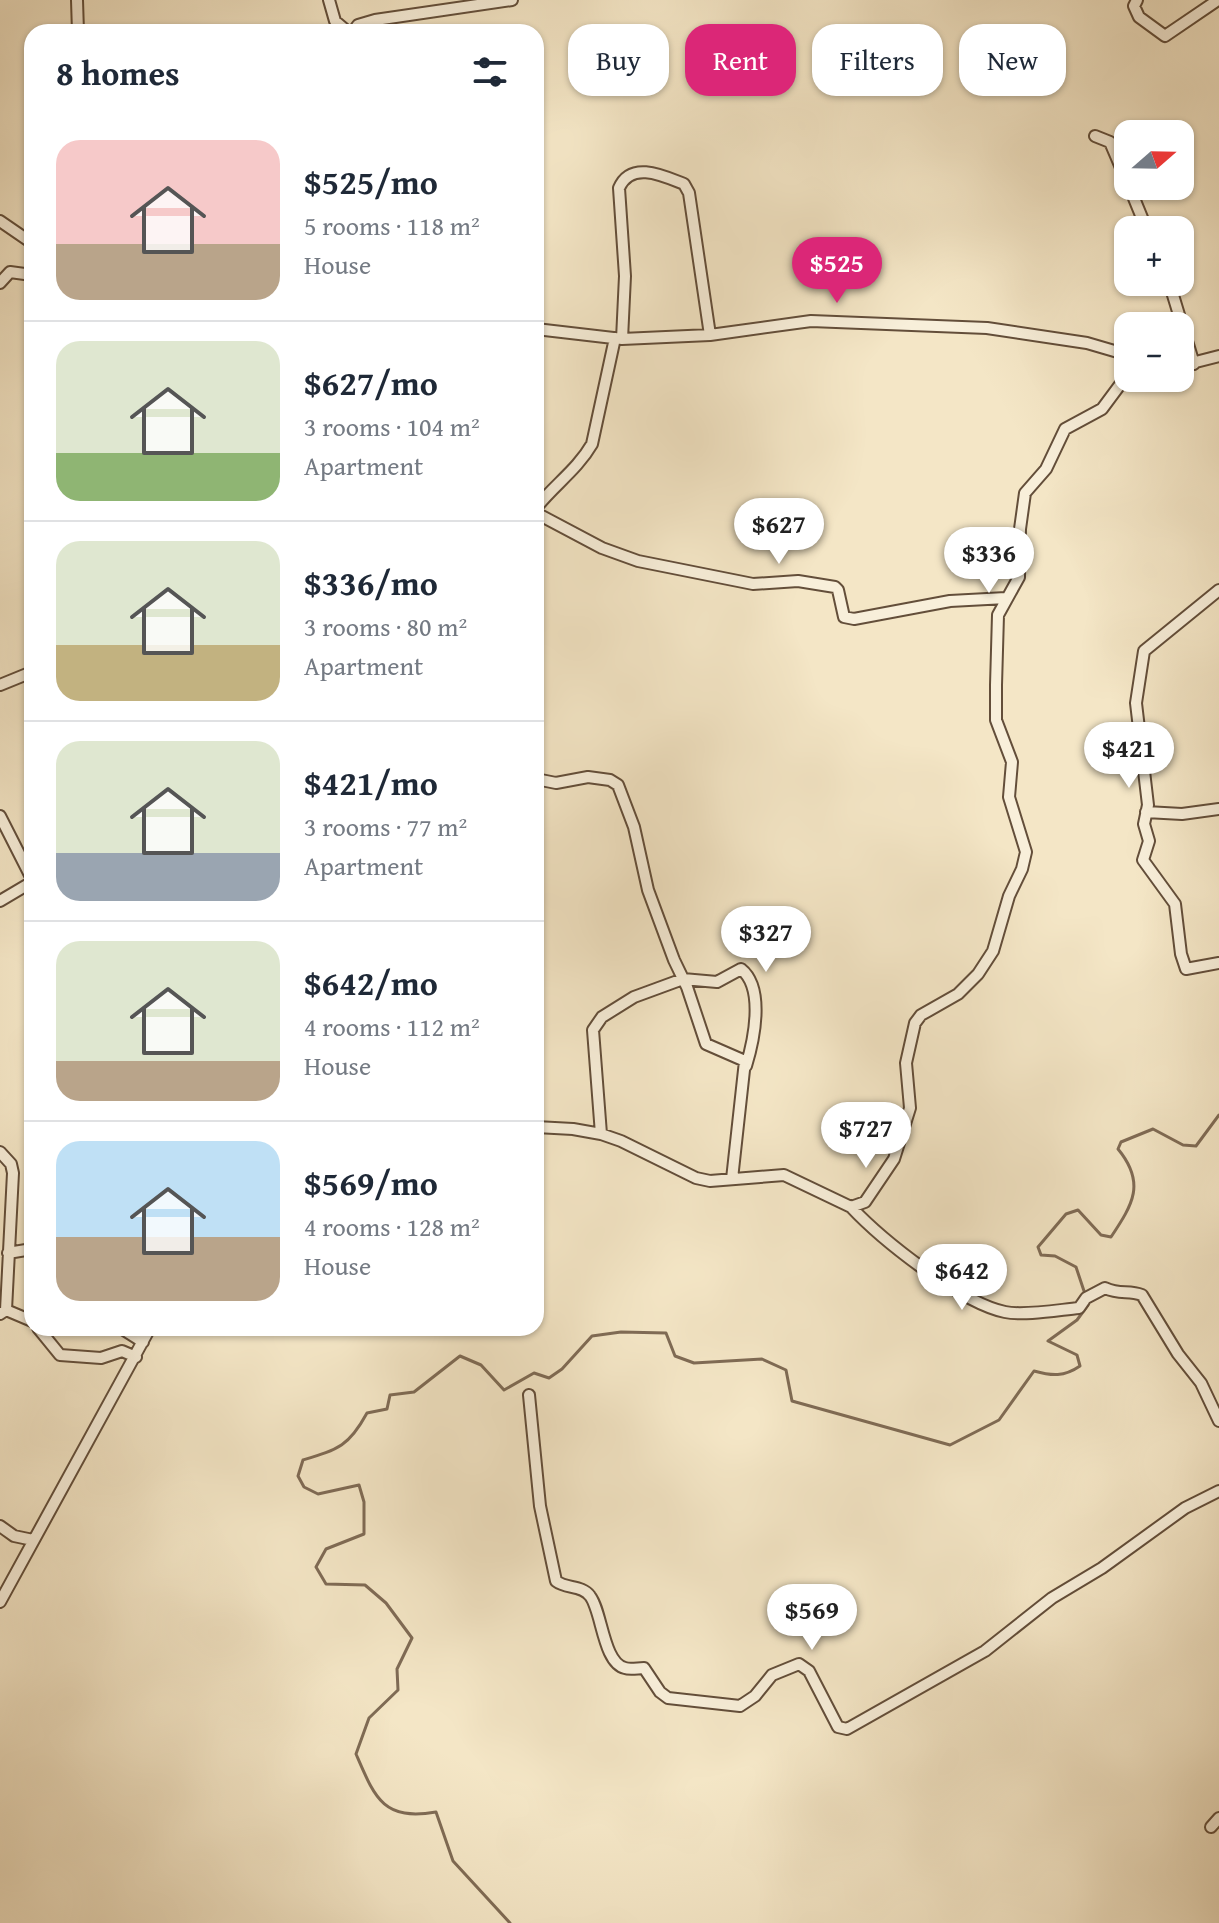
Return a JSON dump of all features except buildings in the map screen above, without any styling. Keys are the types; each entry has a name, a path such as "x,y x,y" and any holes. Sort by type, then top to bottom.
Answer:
{"street":[{"path":"77,0 78,24"},
{"path":"329,0 335,21 339,24"},
{"path":"361,24 512,0"},
{"path":"1137,0 1134,6 1139,17 1165,36 1218,0"},
{"path":"1095,136 1110,142 1114,152"},
{"path":"544,499 567,477 592,444 619,339 625,276 619,188 625,177 654,172 684,184 689,193 710,335"},
{"path":"0,221 24,238"},
{"path":"0,283 10,272 24,274"},
{"path":"544,330 619,339 710,335 811,321 987,328 1087,343 1114,351"},
{"path":"1194,364 1219,356"},
{"path":"851,1207 865,1202 894,1159 910,1108 906,1063 915,1023 921,1015 958,994 978,974 993,951 1009,896 1022,869 1026,852 1009,797 1012,762 996,720 998,615 1019,577 1020,529 1025,493 1046,469 1065,429 1102,409 1115,392"},
{"path":"544,515 602,548 638,561 753,584 798,581 835,587 840,611 844,617 854,619 950,601 1006,598"},
{"path":"1219,590 1144,651 1136,703 1143,746 1144,824 1149,841 1143,860 1175,904 1181,954 1186,969 1219,963"},
{"path":"0,685 24,675"},
{"path":"544,781 556,783 588,777 610,780 618,785 634,827 648,890 706,1044 721,1053 743,1059 746,1066"},
{"path":"1146,812 1182,814 1219,809"},
{"path":"0,816 24,864"},
{"path":"0,901 24,885"},
{"path":"601,1134 598,1071 593,1041 596,1023 634,997 683,979 717,982 744,970 750,980 755,1004 753,1044 746,1066 732,1179"},
{"path":"544,1127 601,1134 696,1178 784,1175 851,1207 868,1225 939,1279 988,1307 1008,1313 1079,1308 1086,1298 1105,1288 1119,1295 1134,1292 1142,1295 1178,1354 1201,1383 1219,1421"},
{"path":"0,1152 11,1164 13,1173 3,1312 24,1319"},
{"path":"8,1253 24,1250"},
{"path":"45,1336 60,1355 101,1358 122,1351 136,1357"},
{"path":"134,1336 143,1342"},
{"path":"0,1602 146,1336"},
{"path":"529,1395 540,1506 556,1581 588,1593 595,1605 604,1639 618,1665 644,1668 660,1692 668,1698 730,1706 749,1701 772,1675 799,1664 809,1671 838,1727 847,1729 985,1651 1052,1598 1102,1568 1185,1508 1219,1491"},
{"path":"0,1526 14,1536 33,1540"}],"waterway":[{"path":"1085,1294 1076,1267 1055,1256 1041,1255 1038,1247 1066,1214 1078,1210 1101,1235 1111,1237 1133,1193 1132,1172 1118,1149 1121,1142 1153,1129 1183,1145 1196,1146 1219,1115"},
{"path":"510,1923 453,1861 436,1812 404,1813 383,1803 369,1783 356,1754 369,1718 398,1690 397,1669 412,1638 386,1603 365,1585 326,1584 316,1567 326,1549 364,1534 364,1502 359,1485 318,1494 304,1487 298,1476 303,1460 342,1445 367,1413 387,1409 390,1395 414,1392 460,1356 481,1365 504,1390 534,1373 549,1378 562,1369 592,1336 621,1332 666,1333 675,1356 694,1363 762,1359 786,1370 792,1401 950,1445 999,1420 1034,1371 1058,1374 1080,1366 1077,1355 1048,1341 1077,1320 1088,1305 1087,1301"}]}
